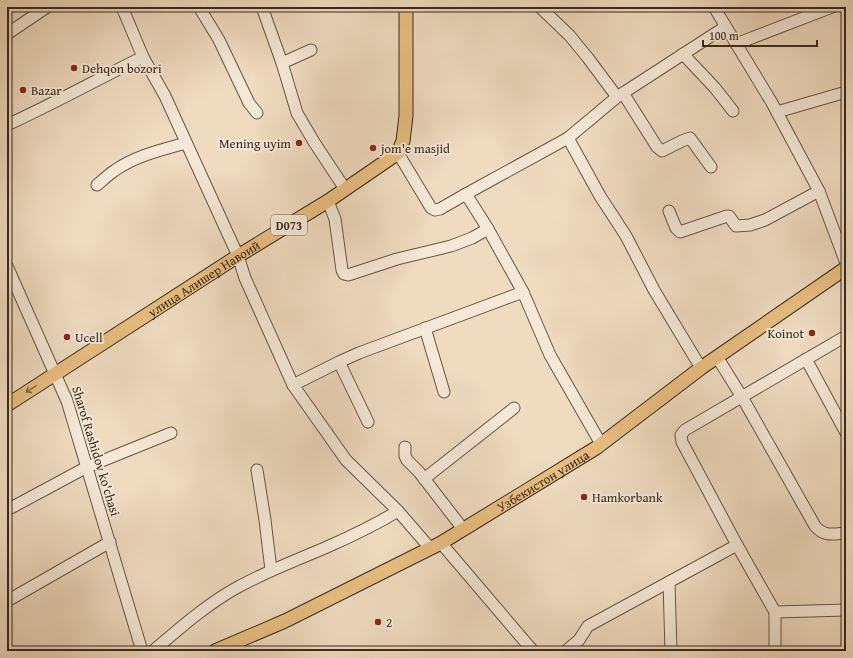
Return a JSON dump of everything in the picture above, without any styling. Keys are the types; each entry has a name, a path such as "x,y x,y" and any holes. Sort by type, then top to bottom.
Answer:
{"main road":[{"path":"398,153 403,141 406,116 406,7"},
{"name":"улица Алишер Навоий","path":"7,405 238,256 328,201 398,153"},
{"name":"Узбекистон улица","path":"215,651 285,621 436,545 463,529 601,444 701,368 846,268"}],"street":[{"path":"7,34 47,7"},
{"path":"122,7 144,57 165,96 238,256 245,278 293,385 346,460 398,511 436,545 533,651"},
{"path":"199,7 219,40 250,103 257,113"},
{"path":"262,7 282,63 297,113 345,189"},
{"path":"540,7 574,42 620,95 660,151 690,138 711,167"},
{"path":"714,7 777,112 819,191 846,263"},
{"path":"736,44 832,7"},
{"path":"398,153 431,208 435,210 440,209 568,138 620,95 725,27"},
{"path":"282,63 311,50"},
{"path":"684,54 715,88 733,111"},
{"path":"7,125 42,109 86,85 144,57"},
{"path":"777,112 846,92"},
{"path":"568,138 600,196 626,236 654,290 701,368"},
{"path":"97,185 115,170 130,162 150,153 186,143"},
{"path":"669,211 676,228 680,232 727,216 729,216 736,226 750,225 764,220 819,191"},
{"path":"466,194 488,229 523,292 550,355 601,444"},
{"path":"328,201 335,219 342,270 344,274 348,275 397,259 451,246 472,238 488,229"},
{"name":"Sharof Rashidov ko'chasi","path":"7,266 67,401 142,651"},
{"path":"293,385 339,362 523,292"},
{"path":"425,328 444,392"},
{"path":"775,651 774,612 682,442 681,435 685,430 846,336"},
{"path":"717,357 742,397 815,526 820,532 827,534 846,533"},
{"path":"806,359 846,433"},
{"path":"339,362 368,422"},
{"path":"424,479 514,408"},
{"path":"7,510 87,466 171,433"},
{"path":"406,447 405,456 407,460 424,479 463,529"},
{"path":"256,470 265,520 271,570"},
{"path":"152,651 202,611 237,587 271,570 326,548 374,526 398,511"},
{"path":"7,601 110,542"},
{"path":"566,651 579,640 588,626 737,545"},
{"path":"669,582 671,651"},
{"path":"774,612 846,610"}],"place":[{"name":"Dehqon bozori","path":"74,68"},
{"name":"Bazar","path":"23,90"},
{"name":"Mening uyim","path":"299,143"},
{"name":"jom'e masjid","path":"373,148"},
{"name":"Koinot","path":"812,333"},
{"name":"Ucell","path":"67,337"},
{"name":"Hamkorbank","path":"584,497"},
{"name":"2","path":"378,622"}]}
